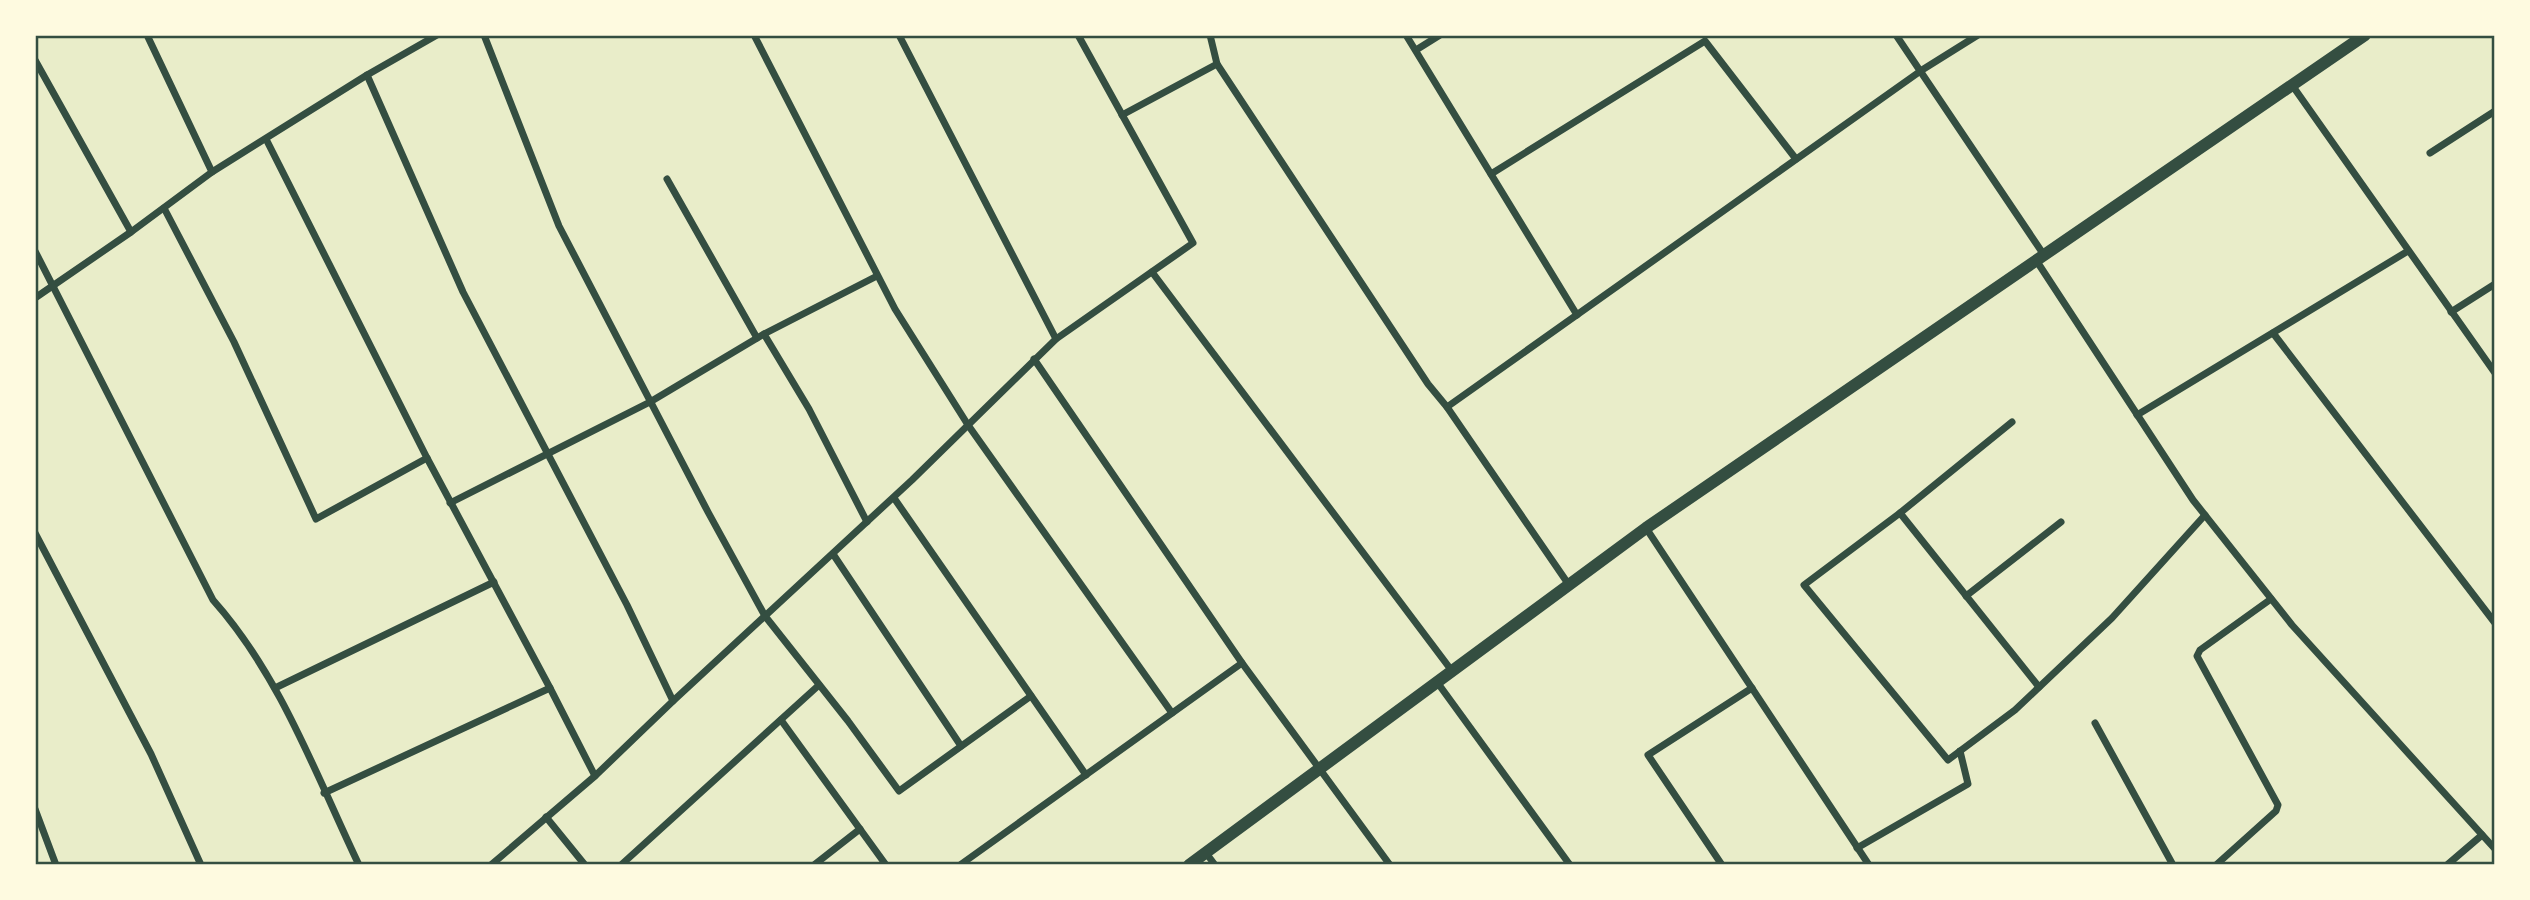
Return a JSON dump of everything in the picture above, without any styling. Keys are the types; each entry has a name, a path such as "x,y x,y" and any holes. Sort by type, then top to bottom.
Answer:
{"street":[{"path":"35,298 212,172 436,35"},
{"path":"484,35 559,226 765,616 899,791 1031,696"},
{"path":"754,35 895,309 968,425 1172,713"},
{"path":"899,35 1056,339"},
{"path":"491,865 595,776 894,498 1056,339 1194,243 1078,35"},
{"path":"1210,35 1217,64 1428,384 1447,407 1569,585"},
{"path":"1406,35 1577,315"},
{"path":"1416,50 1440,35"},
{"path":"1896,35 1922,70 2137,415 2205,515 2292,625 2495,849"},
{"path":"1447,407 1922,70 1978,35"},
{"path":"1189,865 1646,528 2365,35"},
{"path":"148,36 212,172"},
{"path":"1491,174 1706,41 1797,159"},
{"path":"35,60 131,232"},
{"path":"1122,115 1217,64"},
{"path":"367,75 463,292 627,605 673,701"},
{"path":"2292,85 2495,373"},
{"path":"2430,153 2495,111"},
{"path":"266,139 450,503 551,688 595,776"},
{"path":"667,179 761,336 809,409 867,522"},
{"path":"164,208 234,342 316,519 427,458"},
{"path":"35,251 213,600 235,624 275,688 359,865"},
{"path":"2137,415 2408,251"},
{"path":"1152,272 1451,671"},
{"path":"450,503 650,402 761,336 877,276"},
{"path":"2451,312 2495,284"},
{"path":"2273,332 2495,623"},
{"path":"1034,359 1242,663 1390,865"},
{"path":"2012,422 1900,513 1804,585 1948,760 2015,710 2112,618 2205,515"},
{"path":"894,498 1086,775"},
{"path":"1900,513 2039,687"},
{"path":"1966,596 2062,522"},
{"path":"1646,528 1868,865"},
{"path":"35,533 151,754 201,865"},
{"path":"833,554 961,746"},
{"path":"275,688 494,582"},
{"path":"2216,865 2276,811 2278,805 2197,656 2200,650 2271,598"},
{"path":"960,865 1242,663"},
{"path":"1437,682 1570,865"},
{"path":"621,865 819,685"},
{"path":"324,793 551,688"},
{"path":"1722,865 1648,754 1752,688"},
{"path":"781,720 886,865"},
{"path":"2095,723 2173,865"},
{"path":"1857,848 1968,784 1960,751"},
{"path":"35,810 56,865"},
{"path":"546,817 585,865"},
{"path":"814,865 860,829"},
{"path":"2447,865 2482,835"},
{"path":"1206,853 1215,865"}]}
